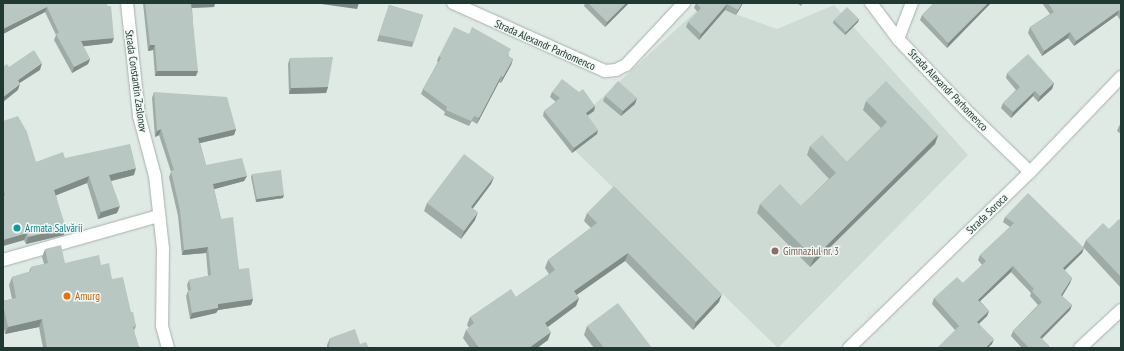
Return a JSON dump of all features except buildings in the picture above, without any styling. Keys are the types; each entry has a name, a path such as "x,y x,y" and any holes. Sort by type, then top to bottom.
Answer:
{"street":[{"name":"Strada Constantin Zaslonov","path":"127,3 138,116 155,176 163,249 162,314 168,348"},
{"name":"Strada Alexandr Parhomenco","path":"453,3 605,70 626,65 684,3"},
{"name":"Strada Alexandr Parhomenco","path":"870,3 898,39 971,115 1030,172"},
{"path":"898,39 912,3"},
{"name":"Strada Soroca","path":"849,348 1030,172 1121,76"},
{"path":"3,260 159,216"},
{"path":"1080,348 1121,310"}],"shaded area":[{"name":"Gimnaziul nr. 3","path":"705,3 777,29 834,5 968,155 778,348 560,136"}],"place":[{"name":"Armata Salvării","path":"17,228"},
{"name":"Gimnaziul nr. 3","path":"775,251"},
{"name":"Amurg","path":"67,296"}]}
